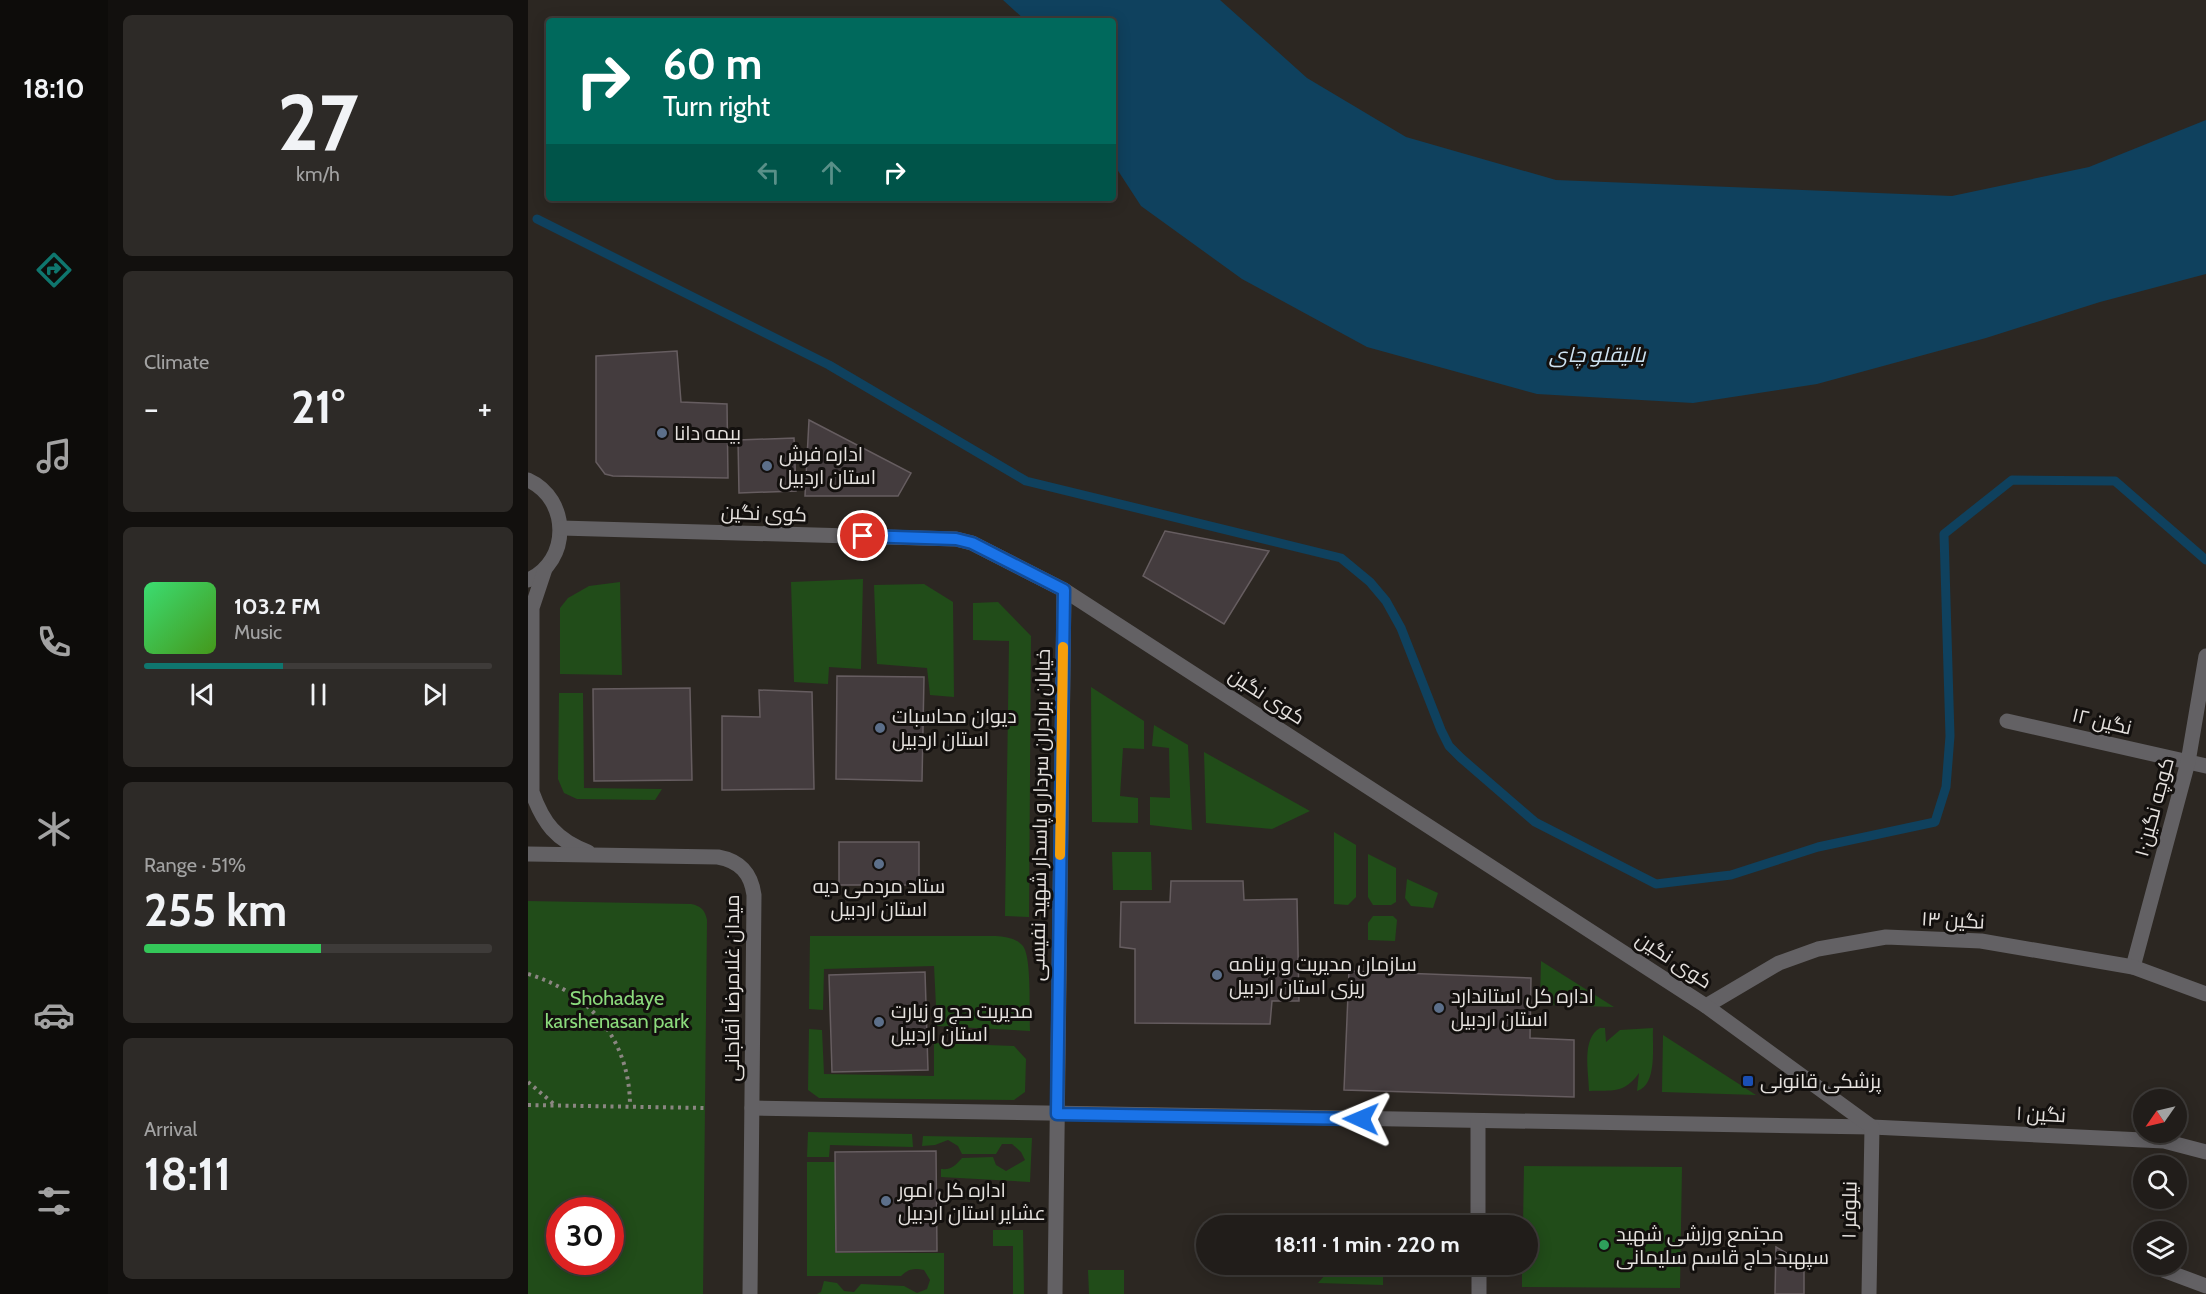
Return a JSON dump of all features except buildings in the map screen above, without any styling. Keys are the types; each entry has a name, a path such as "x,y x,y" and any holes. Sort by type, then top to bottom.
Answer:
{"street":[{"path":"528,480 545,491 553,502 559,515 561,528 554,557 545,568 528,580"},
{"name":"کوی نگین","path":"561,528 956,539 972,543 1064,590 1706,1006 1872,1127"},
{"path":"545,568 532,608 529,780 537,809 553,831 574,847 591,853 609,855"},
{"name":"خیابان برادران سردار و پاسدار شهید نفیسی","path":"1055,1294 1064,590"},
{"name":"کوچه نگین۱۰","path":"2133,967 2188,762 2206,656"},
{"name":"نگین ۱۲","path":"2007,721 2206,766"},
{"name":"میدان غلامرضا آقاجانی","path":"528,854 718,857 739,864 753,883 750,1294"},
{"name":"نگین ۱۳","path":"1706,1006 1779,963 1818,949 1886,938 1981,941 2133,967 2206,994"},
{"name":"نگین ۱","path":"752,1108 1872,1127 2164,1141 2206,1152"},
{"path":"1478,1121 1478,1215"},
{"name":"نیلوفر ۱","path":"1869,1294 1872,1127"},
{"path":"1479,1275 1479,1294"},
{"path":"2175,1275 2206,1286"}],"path":[{"path":"528,974 549,981 571,993 590,1008 607,1027 619,1049 627,1073 630,1106"},
{"path":"528,1082 555,1105"},
{"path":"528,1105 705,1108"}],"green space":[{"path":"863,579 861,669 829,667 828,684 794,682 791,582"},
{"path":"620,582 622,675 560,674 560,608 568,598 589,586"},
{"path":"924,584 953,602 954,697 930,695 927,668 877,664 874,585"},
{"path":"998,602 1031,636 1029,917 1005,916 1009,641 973,640 973,603"},
{"path":"1091,687 1144,721 1144,749 1123,748 1120,796 1138,798 1138,823 1092,822"},
{"path":"559,693 583,693 584,788 662,789 655,800 577,799 564,793 558,779"},
{"path":"1154,725 1188,745 1192,830 1150,825 1150,797 1170,798 1169,748 1152,746"},
{"path":"1204,752 1310,811 1272,829 1206,823"},
{"path":"1334,832 1356,845 1356,897 1348,905 1334,904"},
{"path":"1112,852 1151,852 1152,890 1113,890"},
{"path":"1368,854 1396,868 1396,902 1391,905 1373,905 1368,897"},
{"path":"1407,879 1438,893 1433,908 1411,906 1405,898"},
{"name":"Shohadaye karshenasan park","path":"528,901 691,904 704,911 707,920 703,1294 528,1294"},
{"path":"1373,916 1393,916 1397,920 1395,941 1368,940 1368,923"},
{"path":"810,936 996,936 1014,940 1023,946 1028,962 1030,1031 937,1026 934,966 824,969 823,1010 809,1009"},
{"path":"1541,961 1614,1007 1551,1005 1540,1000"},
{"path":"1600,1028 1605,1028 1606,1042 1620,1030 1653,1028 1651,1073 1644,1087 1637,1091 1639,1073 1623,1088 1589,1091 1588,1048 1594,1033"},
{"path":"809,1029 822,1030 824,1074 934,1076 934,1043 1014,1046 1026,1059 1025,1092 1014,1100 819,1098 808,1090"},
{"path":"1663,1035 1756,1095 1662,1092"},
{"path":"808,1132 912,1134 913,1147 830,1145 829,1157 807,1157"},
{"path":"923,1136 1032,1138 1030,1182 941,1177 941,1169 953,1167 962,1158 993,1157 996,1165 1006,1171 1025,1160 1021,1152 1012,1144 1002,1144 996,1154 962,1154 958,1146 948,1140 935,1145 922,1146"},
{"path":"807,1162 835,1162 835,1253 944,1253 944,1294 817,1294 821,1292 824,1281 837,1283 844,1291 854,1292 861,1284 904,1286 917,1293 927,1289 930,1280 924,1270 917,1269 909,1270 901,1276 807,1276"},
{"name":"مجتمع ورزشی شهید سپهبد حاج قاسم سلیمانی","path":"1524,1166 1682,1167 1680,1288 1522,1287 1522,1275 1538,1275 1538,1215 1523,1215"},
{"path":"993,1230 1023,1230 1024,1294 1013,1294 1013,1246 993,1246"},
{"path":"1088,1270 1124,1270 1124,1294 1089,1294"},
{"path":"1325,1275 1383,1275 1383,1285 1318,1283"}],"water":[{"name":"بالیقلو چای","path":"1003,0 1220,0 1307,78 1406,137 1556,180 1952,196 2089,167 2206,120 2206,274 2100,302 1986,338 1817,384 1693,403 1537,394 1367,347 1242,279 1141,206 1116,168 1116,18 1023,18"}],"waterway":[{"path":"537,219 829,365 1026,481 1341,558 1370,582 1386,601 1401,628 1449,746 1535,822 1656,884 1731,875 1818,847 1935,822 1946,787 1950,736 1944,534 2012,480 2115,481 2206,560"}],"slow traffic":[{"path":"1060,855 1063,647"}],"place":[{"name":"بیمه دانا","path":"662,433"},
{"name":"اداره فرش استان اردبیل","path":"767,466"},
{"name":"دیوان محاسبات استان اردبیل","path":"880,728"},
{"name":"ستاد مردمی دیه استان اردبیل","path":"879,864"},
{"name":"سازمان مدیریت و برنامه ریزی استان اردبیل","path":"1217,975"},
{"name":"اداره کل استاندارد استان اردبیل","path":"1439,1008"},
{"name":"مدیریت حج و زیارت استان اردبیل","path":"879,1022"},
{"name":"پزشکی قانونی","path":"1748,1081"},
{"name":"اداره کل امور عشایر استان اردبیل","path":"886,1201"},
{"name":"مجتمع ورزشی شهید سپهبد حاج قاسم سلیمانی","path":"1604,1245"}],"route":[{"path":"863,536 956,539 972,543 1064,590 1057,1114 1361,1119"}]}
